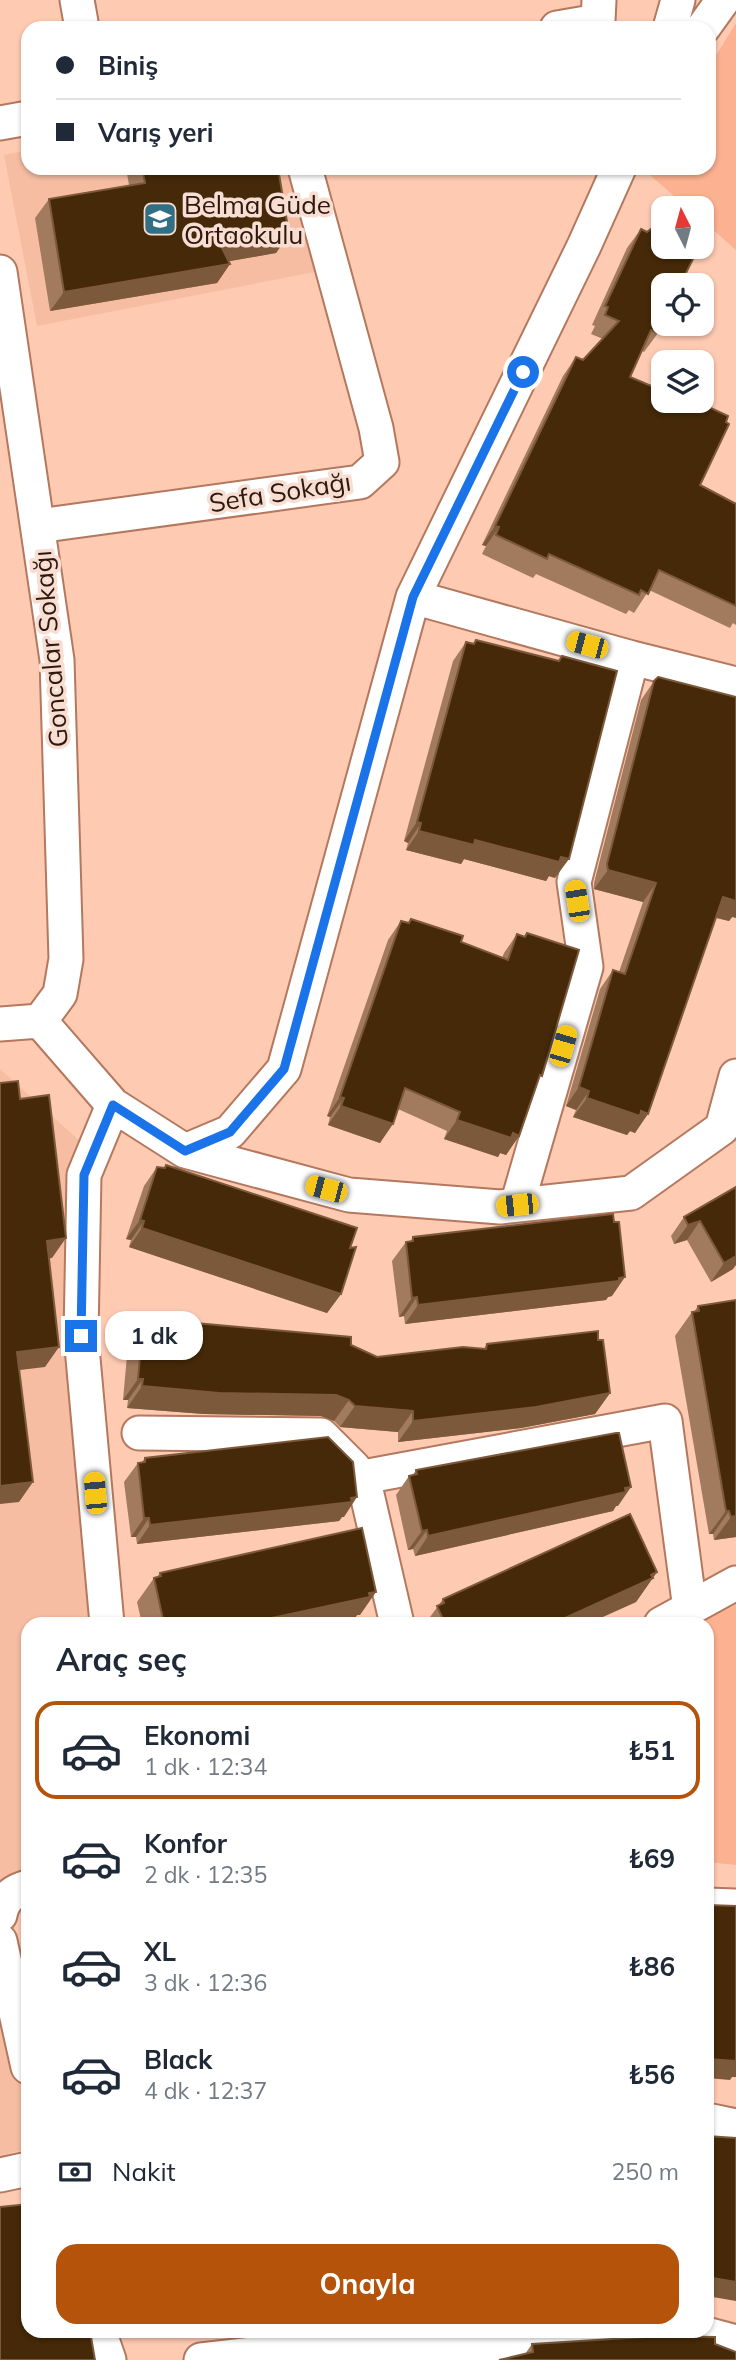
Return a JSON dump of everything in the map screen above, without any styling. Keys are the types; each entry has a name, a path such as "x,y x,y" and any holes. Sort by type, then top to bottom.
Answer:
{"street":[{"path":"77,0 81,21"},
{"path":"598,21 599,0"},
{"path":"672,21 678,0"},
{"path":"708,21 723,0"},
{"path":"0,123 21,119"},
{"name":"Sefa Sokağı","path":"38,526 360,482 382,462 376,428 307,175"},
{"path":"185,1151 230,1132 284,1069 413,597 616,175"},
{"name":"Goncalar Sokağı","path":"0,272 57,660 66,959 60,994 40,1021"},
{"path":"413,597 736,684"},
{"path":"517,1205 586,967 574,882 632,658"},
{"path":"0,1024 40,1021 113,1105 185,1151 349,1195 500,1207 631,1193 722,1128 736,1076"},
{"path":"106,1617 81,1336 84,1175 113,1105"},
{"path":"363,1477 665,1421 690,1609"},
{"path":"139,1433 321,1435 363,1477 395,1617"},
{"path":"675,1617 736,1583"},
{"path":"0,1915 6,1899 21,1889"},
{"path":"714,1905 736,1906"},
{"path":"0,1941 21,2036"},
{"path":"714,2121 736,2126"},
{"path":"0,2175 21,2170"},
{"path":"714,2336 736,2342"},
{"path":"101,2338 109,2360"},
{"path":"201,2360 347,2343 381,2356 607,2338"}],"shaded area":[{"path":"736,23 736,250 714,231 714,196 674,196 650,175 716,175 716,56"},
{"name":"Belma Güde Ortaokulu","path":"21,151 21,175 288,175 320,271 37,326 4,155"},
{"path":"0,1069 83,1144 65,1203 88,1617 21,1617 21,1876 4,1892 21,2033 21,2150 0,2155"},
{"path":"736,1605 736,1865 714,1863 714,1617 711,1617"}],"building":[{"path":"143,175 279,175 289,234 221,246 230,264 64,292 49,199 145,183"},
{"path":"641,229 647,232 651,229 651,259 693,259 686,273 651,273 651,330 630,377 651,386 651,413 714,413 714,409 728,416 726,422 729,424 700,485 736,504 736,606 659,570 648,594 641,590 639,595 549,554 547,559 496,535 499,527 495,526 576,357 583,360 619,321 605,315 608,307 605,306"},
{"path":"476,640 559,661 562,656 617,671 569,859 561,857 559,862 475,840 474,845 419,831 421,823 417,822 466,642 474,644"},
{"path":"658,677 736,697 736,901 723,897 648,1114 641,1111 640,1116 587,1098 589,1091 579,1087 613,970 625,974 656,883 608,870 607,864 654,681"},
{"path":"411,919 463,936 461,942 508,960 517,934 525,937 527,933 579,950 542,1076 540,1075 519,1136 513,1133 511,1138 457,1120 460,1112 405,1088 393,1124 341,1106 344,1098 340,1097 401,921 409,923"},
{"path":"18,1081 20,1099 49,1095 66,1238 47,1241 59,1347 17,1352 33,1482 0,1486 0,1083"},
{"path":"166,1165 357,1228 350,1248 356,1247 341,1294 142,1228 144,1221 140,1220 157,1167 165,1168"},
{"path":"736,1187 736,1256 724,1263 700,1221 688,1225 684,1217"},
{"path":"613,1214 614,1222 619,1222 625,1277 619,1278 619,1281 418,1305 417,1297 412,1298 406,1242 413,1241 413,1237"},
{"path":"736,1300 736,1516 731,1517 729,1511 726,1511 692,1312 699,1311 698,1306"},
{"path":"151,1319 351,1337 351,1345 377,1357 463,1347 486,1349 487,1344 598,1331 598,1340 603,1340 610,1393 536,1407 413,1421 413,1411 355,1406 349,1400 336,1395 219,1393 142,1386 143,1379 138,1379 143,1322 151,1323"},
{"path":"619,1433 631,1487 625,1488 626,1492 428,1536 427,1530 422,1531 409,1476 417,1474 416,1470"},
{"path":"328,1437 353,1462 357,1497 351,1498 352,1502 150,1525 149,1518 144,1518 138,1463 145,1462 145,1458"},
{"path":"630,1514 657,1572 651,1575 653,1578 567,1617 442,1617 437,1606 444,1603 443,1599"},
{"path":"362,1528 376,1592 369,1593 370,1597 276,1617 162,1617 154,1578 161,1576 160,1573"},
{"path":"714,1905 736,1906 736,2061 714,2059"},
{"path":"714,2136 736,2138 736,2282 714,2278"},
{"path":"21,2205 21,2338 91,2338 95,2360 0,2360 0,2207"},
{"path":"715,2337 715,2344 736,2352 736,2360 499,2360 533,2352 532,2344 629,2338"}],"place":[{"name":"Belma Güde Ortaokulu","path":"160,219"}],"route":[{"path":"81,1336 84,1175 113,1105 185,1151 230,1132 284,1069 413,597 523,372"}]}
